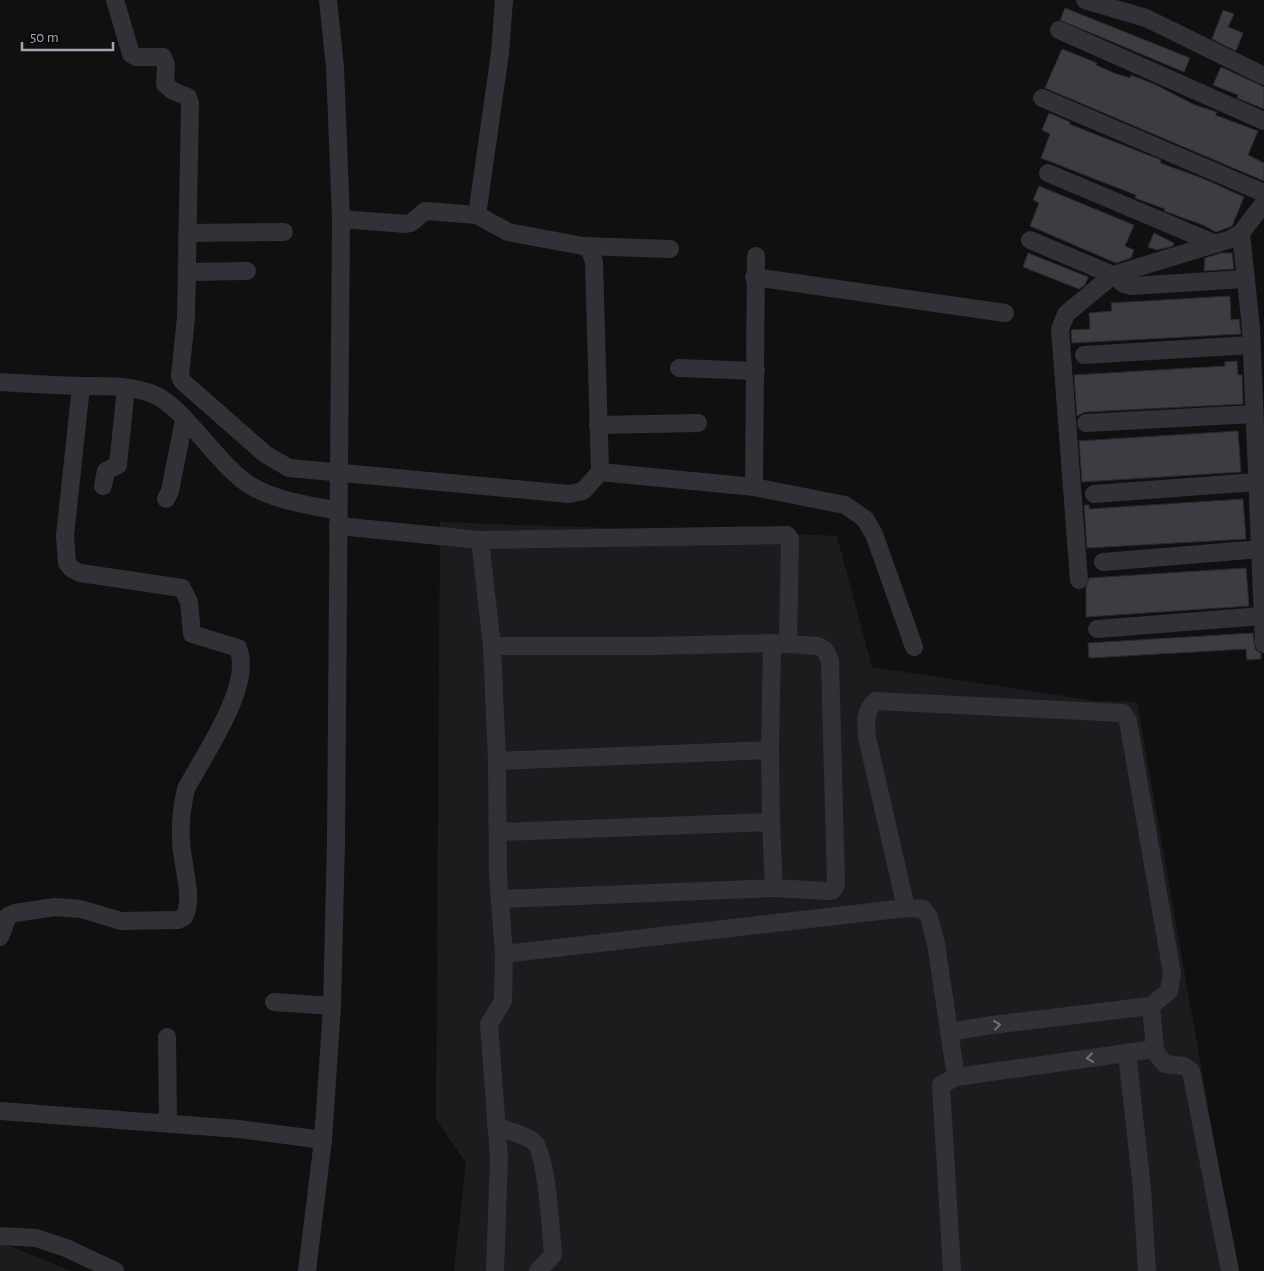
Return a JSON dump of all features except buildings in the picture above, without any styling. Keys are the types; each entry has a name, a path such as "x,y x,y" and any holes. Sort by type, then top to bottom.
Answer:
{"street":[{"path":"115,0 131,54 136,57 162,56 166,65 165,84 173,91 188,97 186,317 180,376 182,380 279,464 289,468 339,499 434,481 511,490 578,494 588,488 600,472 594,262 590,250 583,246"},
{"path":"307,1271 322,1140 332,1006 336,812 341,219 336,67 328,0"},
{"path":"477,215 483,184 500,53 504,0"},
{"path":"1085,0 1146,18 1264,76"},
{"path":"1059,30 1264,121"},
{"path":"1042,98 1264,193"},
{"path":"1048,173 1216,244"},
{"path":"1080,580 1071,496 1060,323 1066,314 1113,275 1231,240 1241,233 1264,203"},
{"path":"341,219 406,224 425,210 477,215 508,232 583,246 670,249"},
{"path":"187,234 284,232"},
{"path":"1241,233 1245,279 1255,333 1253,414 1261,548 1264,644"},
{"path":"1030,240 1113,275 1124,284 1141,287 1245,279"},
{"path":"754,487 756,371 754,277 756,256"},
{"path":"187,272 248,271"},
{"path":"754,277 1005,313"},
{"path":"1084,355 1255,333"},
{"path":"679,368 756,371"},
{"path":"0,382 126,388 155,396 184,420 213,451 251,486 267,493 339,499 480,540 787,535 790,539 770,750 774,888"},
{"path":"0,937 8,916 15,913 55,907 80,909 121,921 178,920 184,917 188,904 181,842 181,814 186,789 227,717 242,664 238,648 192,634 188,602 182,588 80,573 72,569 67,563 65,536 81,386"},
{"path":"103,486 106,471 118,465 126,388"},
{"path":"1086,424 1253,414"},
{"path":"166,499 170,490 184,420"},
{"path":"598,425 698,423"},
{"path":"600,472 754,487 845,504 865,519 874,534 914,647"},
{"path":"1094,494 1256,482"},
{"path":"480,540 492,646 500,899 504,954 502,1001 489,1024 499,1157 495,1271"},
{"path":"1103,562 1261,548"},
{"path":"1097,629 1262,616"},
{"path":"492,646 780,644 818,646 825,650 829,656 836,885 832,890 774,888 500,899"},
{"path":"906,908 867,737 866,714 876,701 1120,712 1128,721 1172,973 1169,991 1151,1006 949,1032"},
{"path":"497,761 770,750"},
{"path":"498,832 771,822"},
{"path":"504,954 906,908 923,909 929,917 936,944 956,1077"},
{"path":"274,1002 332,1006"},
{"path":"1151,1006 1155,1048 1158,1056 1165,1064 1184,1066 1191,1071 1230,1271"},
{"path":"167,1037 168,1123"},
{"path":"952,1271 940,1089 945,1082 956,1077 1155,1048"},
{"path":"1127,1053 1142,1189 1147,1271"},
{"path":"0,1111 168,1123 322,1140"},
{"path":"496,1126 532,1140 540,1150 553,1255 538,1271"},
{"path":"0,1236 36,1238 66,1248 115,1271"}],"shaded area":[{"path":"440,522 837,536 872,667 1097,701 1137,702 1237,1271 454,1271 466,1163 436,1119"},
{"path":"0,1245 7,1245 71,1271 0,1271"}]}
